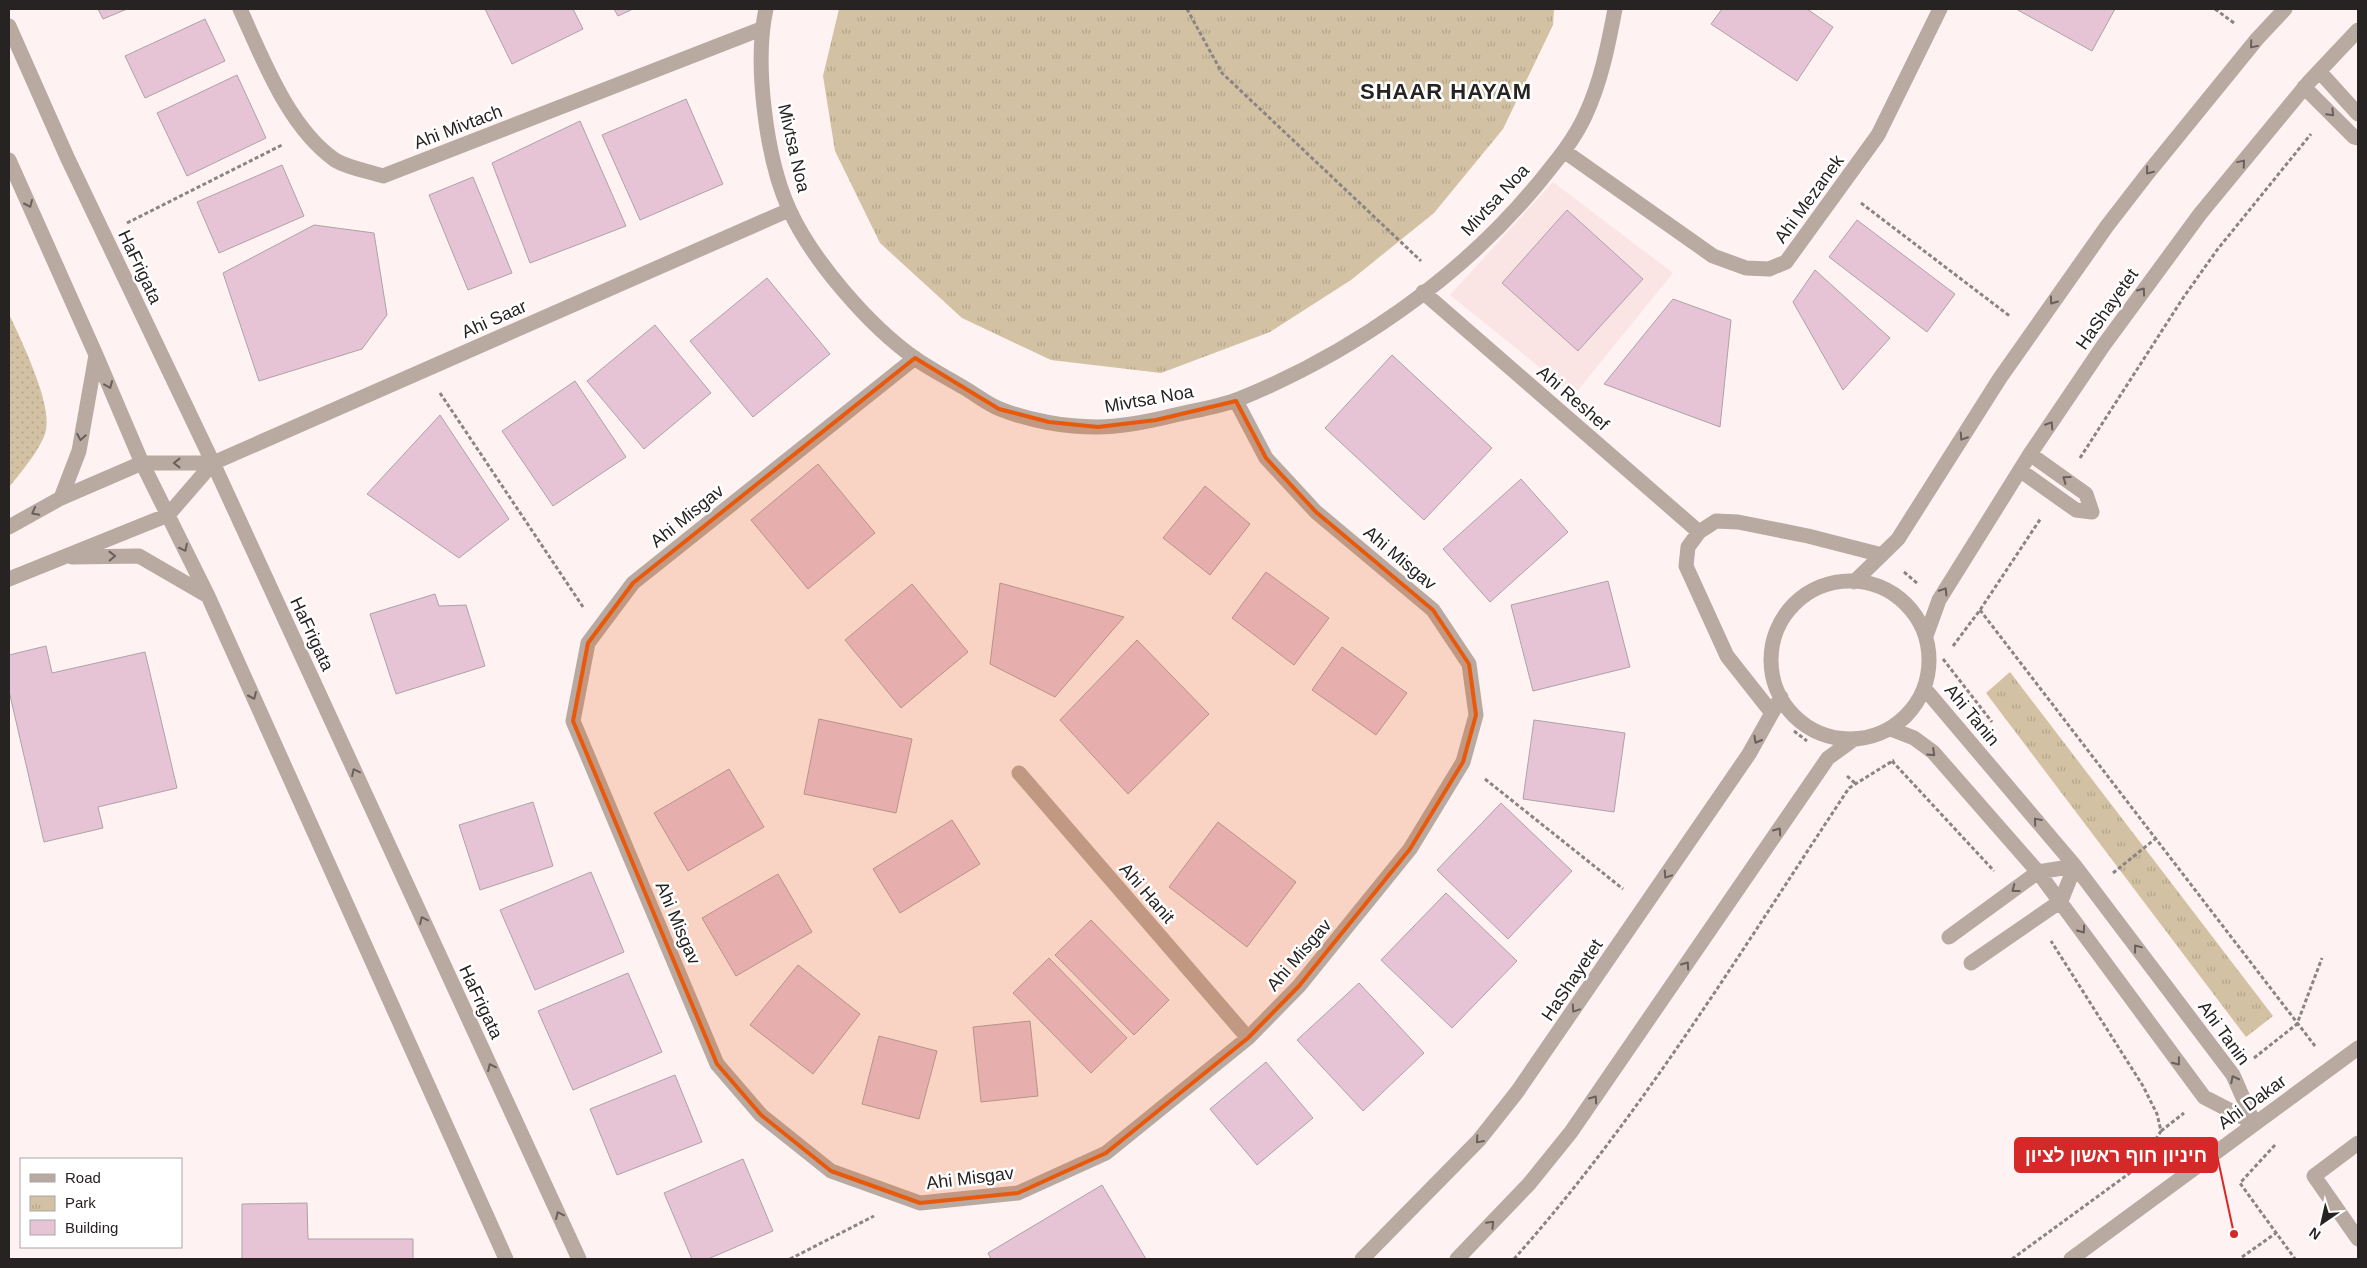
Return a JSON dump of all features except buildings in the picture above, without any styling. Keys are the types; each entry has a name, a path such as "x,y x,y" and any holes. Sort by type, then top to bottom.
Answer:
{"street":[{"name":"Ahi Mivtach","path":"240,9 266,66 305,133 337,161 383,176 762,29"},
{"name":"Mivtsa Noa","path":"766,9 762,29 760,74 776,170 789,210 819,259 849,297 875,324 914,358 999,409 1049,422 1098,427 1156,420 1236,401 1336,351 1423,292 1469,255 1512,214 1564,151 1584,117 1602,74 1614,9"},
{"name":"Ahi Mezanek","path":"1564,151 1713,256 1746,268 1769,268 1786,262 1878,135 1940,9"},
{"path":"1854,582 1898,539 2031,333 2148,173 2285,9"},
{"name":"HaFrigata","path":"9,26 104,235 213,463 579,1259"},
{"name":"HaShayetet","path":"1926,636 1939,600 2030,454 2103,346 2200,214 2304,87 2358,30"},
{"path":"2319,72 2358,114"},
{"path":"2304,87 2354,137 2358,138"},
{"path":"9,160 96,354 142,463 208,596 506,1259"},
{"name":"Ahi Saar","path":"213,463 789,210"},
{"name":"Ahi Reshef","path":"1423,292 1699,532"},
{"path":"61,498 79,451 96,354"},
{"name":"Ahi Misgav","path":"914,358 633,583 588,643 573,721 717,1064 761,1115 831,1171 920,1203 1018,1193 1106,1153 1248,1038 1299,986 1410,850 1463,762 1476,715 1469,664 1433,610 1316,512 1266,458 1236,401"},
{"path":"2020,471 2076,510 2092,512 2086,494 2030,454"},
{"path":"9,527 61,498 142,463 213,463"},
{"path":"9,579 168,515 213,463"},
{"path":"1772,713 1727,656 1686,566 1688,547 1699,532 1716,521 1738,522 1808,536 1882,555"},
{"path":"63,557 139,556 208,596"},
{"path":"1844,581 1868,582 1895,594 1914,612 1926,636 1930,663 1925,688 1911,712 1891,729 1866,738 1840,740 1815,732 1794,717 1781,697 1771,671 1771,645 1781,621 1797,601 1818,587 1844,581"},
{"name":"Ahi Tanin","path":"1925,688 2075,866 2233,1075 2254,1123"},
{"name":"HaShayetet","path":"1362,1259 1479,1140 1517,1092 1749,754 1781,697"},
{"path":"1891,729 1914,738 1933,752 2038,872 2204,1097 2254,1123"},
{"path":"1457,1259 1529,1184 1571,1132 1828,758 1853,740"},
{"name":"Ahi Hanit","path":"1018,773 1248,1038"},
{"path":"1950,937 2038,872 2075,866"},
{"path":"1971,963 2061,901 2075,866"},
{"name":"Ahi Dakar","path":"2071,1259 2358,1048"},
{"path":"2358,1143 2314,1176 2358,1239"}],"path":[{"path":"1187,9 1222,73 1440,278"},
{"path":"104,235 305,133"},
{"path":"1840,187 2031,333"},
{"path":"425,370 598,630"},
{"path":"1980,610 2331,1068"},
{"path":"1892,761 2012,890"},
{"path":"1463,762 1645,907"},
{"path":"2110,874 2155,839"},
{"path":"2012,1259 2138,1167 2161,1131 2157,1114 2144,1086 2037,919"},
{"path":"2297,1024 2322,958"},
{"path":"2287,1101 2286,1134 2240,1182 2295,1259"},
{"path":"790,1259 908,1199"},
{"path":"2242,1258 2276,1233"}],"highlighted area":[{"path":"915,358 999,409 1049,422 1098,427 1156,420 1236,401 1266,458 1316,512 1433,610 1469,664 1476,715 1463,762 1410,849 1299,986 1248,1038 1106,1153 1018,1193 920,1203 831,1171 761,1115 717,1064 573,721 588,643 633,583"}],"shaded area":[{"path":"1553,182 1673,273 1574,395 1450,295"}],"green space":[{"path":"839,9 1554,9 1553,25 1503,129 1434,213 1351,280 1270,332 1161,373 1051,360 962,318 880,243 835,151 823,76"},
{"path":"9,314 40,388 47,418 44,437 30,460 9,487"},
{"path":"2010,672 2273,1016 2246,1037 1986,693"}],"place":[{"name":"חיניון חוף ראשון לציון","path":"2234,1234"}],"district":[{"name":"SHAAR HAYAM","path":"1446,91"}]}
